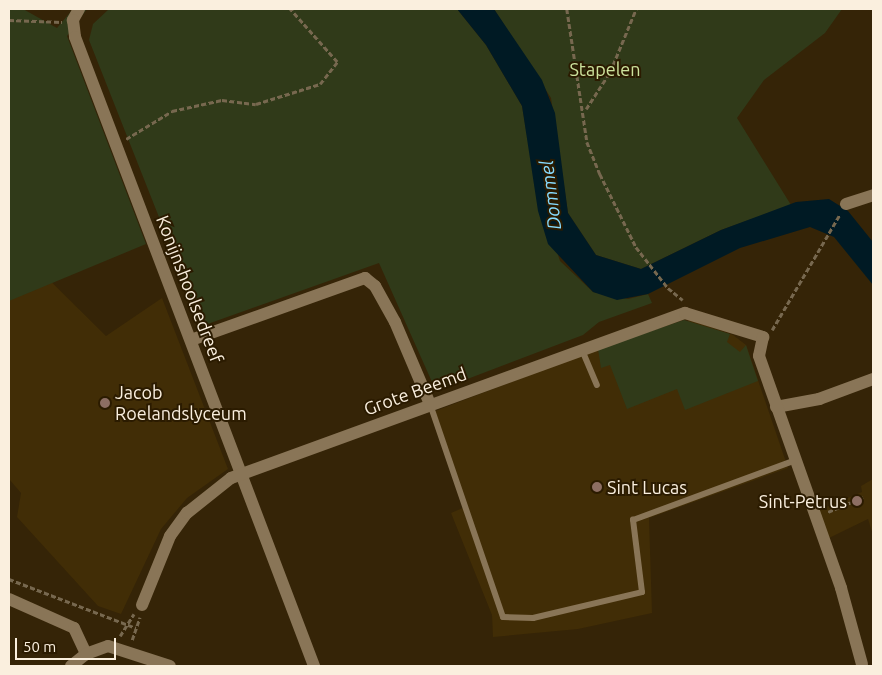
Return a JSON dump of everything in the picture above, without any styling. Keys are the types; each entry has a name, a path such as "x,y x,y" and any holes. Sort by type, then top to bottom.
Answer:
{"street":[{"name":"Konijnshoolsedreef","path":"76,14 75,37 314,666"},
{"path":"846,204 873,195"},
{"path":"191,340 365,278 375,286 395,322 430,404"},
{"name":"Grote Beemd","path":"142,605 170,536 201,500 242,474 582,348 685,312 762,336"},
{"path":"762,336 758,356 796,460 862,664"},
{"path":"776,407 818,400 873,379"},
{"path":"9,599 74,628 86,654"},
{"path":"71,666 86,654 108,646 128,649 170,666"}],"lane":[{"path":"582,348 597,385"},
{"path":"430,404 439,424 503,618 533,618 642,592 633,520 796,460"}],"path":[{"path":"117,145 172,111 222,100 256,104 320,84 337,62 290,9"},
{"path":"567,9 585,110 587,142 600,174 648,265 668,288"},
{"path":"585,110 610,72 636,9"},
{"path":"9,20 36,24 76,14"},
{"path":"762,336 771,331 846,204"},
{"path":"815,517 863,497"},
{"path":"9,579 136,628"},
{"path":"128,649 142,605"}],"shaded area":[{"name":"Jacob Roelandslyceum","path":"9,240 106,336 162,298 228,469 187,498 161,529 121,614 98,606 17,517 21,493 9,479"},
{"name":"Sint Lucas","path":"691,320 733,335 746,345 788,468 649,518 652,613 578,629 493,637 492,615 451,513 465,507 430,413 598,349"},
{"name":"Sint-Petrus","path":"873,479 873,535 868,519 829,538 819,510 862,492 861,486"}],"green space":[{"path":"9,9 23,9 57,28 73,9 87,9 67,36 146,244 9,301"},
{"path":"109,9 457,9 486,45 522,106 536,187 560,261 593,292 628,299 648,294 652,303 599,322 583,335 436,391 379,263 202,326 89,40 93,24"},
{"name":"Stapelen","path":"494,9 842,9 825,33 764,80 737,118 791,205 721,230 641,269 596,255 568,213 551,98"},
{"path":"684,320 730,334 727,342 740,352 746,345 758,381 685,410 677,389 627,409 610,365 601,368 598,349"}],"water":[{"name":"Dommel","path":"457,9 494,9 542,80 555,113 568,213 596,255 641,269 721,230 796,202 829,199 848,211 873,242 873,285 834,237 810,227 740,248 648,294 617,300 593,292 548,244 538,211 522,106 486,45"}],"place":[{"name":"Jacob Roelandslyceum","path":"105,403"},
{"name":"Sint Lucas","path":"597,487"},
{"name":"Sint-Petrus","path":"857,501"}]}
